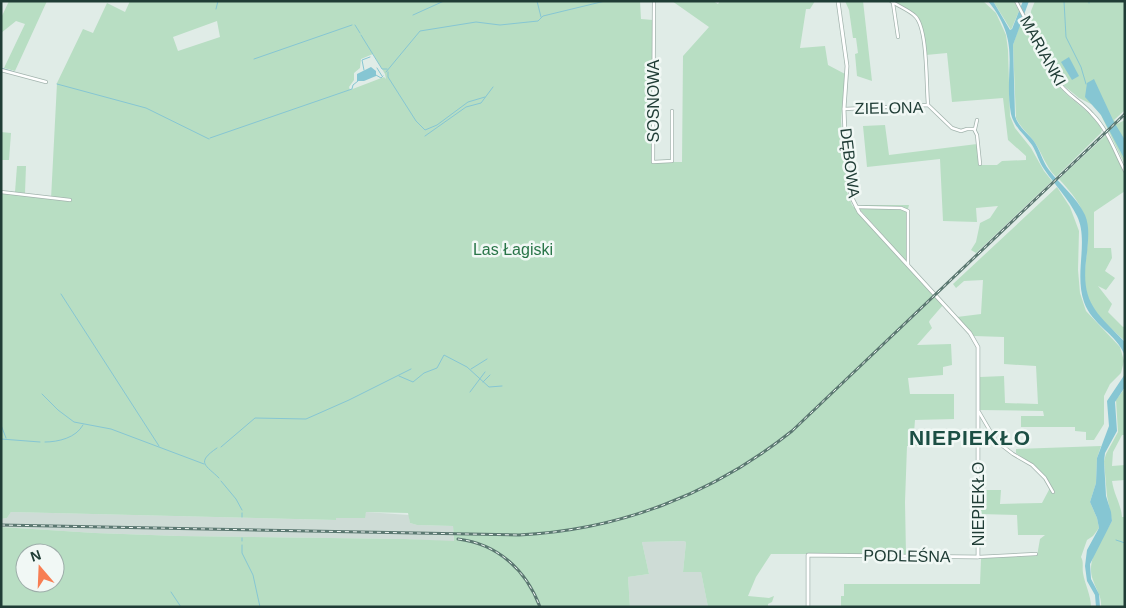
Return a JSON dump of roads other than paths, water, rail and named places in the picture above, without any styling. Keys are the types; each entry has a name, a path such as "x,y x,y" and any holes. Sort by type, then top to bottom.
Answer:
{"street":[{"name":"SOSNOWA","path":"654,1 653,162 672,161 672,111"},
{"name":"DĘBOWA","path":"838,1 847,61 844,109 846,160 850,190 856,207 950,311"},
{"name":"MARIANKI","path":"1016,1 1057,81 1064,90 1086,108 1098,121 1109,138 1125,171"},
{"path":"892,2 898,37"},
{"path":"892,2 914,15 919,23 926,62 928,105"},
{"path":"1,70 46,82"},
{"name":"ZIELONA","path":"844,109 928,105 955,129 961,131 974,129"},
{"path":"977,120 974,129 977,135 980,164"},
{"path":"1,192 70,200"},
{"path":"856,207 901,208 908,212 908,265"},
{"name":"NIEPIEKŁO","path":"950,311 970,333 978,346 978,556"},
{"path":"978,411 996,441 1032,465 1045,478 1053,492"},
{"name":"PODLEŚNA","path":"808,607 808,555 978,556 1036,554"}],"water":[{"path":"988,1 993,1 1010,30 1023,1 1029,1 1013,45 1016,120 1033,140 1049,170 1073,197 1085,215 1088,224 1085,283 1088,294 1091,304 1097,312 1125,342 1125,356 1121,348 1093,317 1084,302 1080,280 1082,236 1077,216 1066,197 1042,166 1032,145 1012,119 1009,98 1009,44 999,16"},
{"path":"1069,57 1079,76 1072,80 1061,62"},
{"path":"371,67 376,71 376,76 364,81 357,81 357,74"},
{"path":"1094,79 1114,122 1125,140 1125,160 1101,115 1085,97 1087,83"},
{"path":"1125,374 1125,387 1115,402 1117,431 1105,453 1104,461 1106,496 1112,521 1090,564 1091,579 1099,594 1100,607 1096,607 1095,595 1087,581 1085,566 1087,550 1099,528 1090,502 1096,483 1097,458 1109,426 1107,401"}],"waterway":[{"path":"216,9 218,1"},
{"path":"413,15 444,1"},
{"path":"537,1 541,17"},
{"path":"386,72 420,31 476,22 500,25 538,21 543,16 605,1"},
{"path":"1064,1 1066,37 1081,67 1086,84"},
{"path":"254,59 352,25"},
{"path":"355,25 360,33"},
{"path":"361,35 382,69 387,69"},
{"path":"364,70 362,60 370,57"},
{"path":"1,68 14,72"},
{"path":"377,68 382,76"},
{"path":"388,72 388,77 416,121 425,130 437,125 468,102 485,97"},
{"path":"376,75 381,78 383,76"},
{"path":"210,138 352,89 353,85 358,81"},
{"path":"57,84 146,108 209,139"},
{"path":"425,136 466,107 481,103 493,87"},
{"path":"61,294 159,446"},
{"path":"399,376 413,382 424,373 437,368 444,355 467,367 489,387 502,386"},
{"path":"471,369 487,359"},
{"path":"221,447 255,418 306,419 411,369"},
{"path":"470,392 485,372"},
{"path":"483,382 490,375"},
{"path":"42,394 58,410 74,422 111,429 204,464"},
{"path":"1,425 6,438"},
{"path":"45,442 71,436 83,425"},
{"path":"1,439 40,442"},
{"path":"217,448 206,457 205,464 219,478"},
{"path":"221,481 236,499 242,510"},
{"path":"1116,540 1125,543"},
{"path":"242,545 242,553 253,575 260,607"},
{"path":"171,592 181,607"}],"railway":[{"path":"1,525 519,535 593,526 629,517 664,505 730,473 792,431 1125,114"},
{"path":"458,539 486,547 509,561 527,581 540,607"}],"district":[{"name":"NIEPIEKŁO","path":"970,437"}],"park label":[{"name":"Las Łagiski","path":"513,249"}]}
